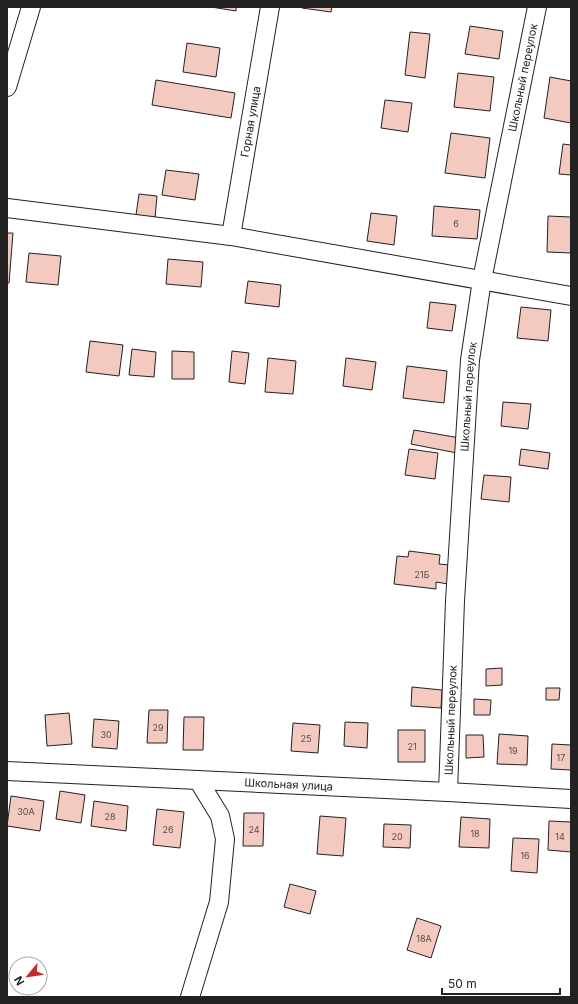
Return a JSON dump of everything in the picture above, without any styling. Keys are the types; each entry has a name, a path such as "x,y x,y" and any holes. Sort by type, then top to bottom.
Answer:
{"street":[{"path":"7,87 31,7"},
{"name":"Горная улица","path":"231,236 270,7"},
{"name":"Школьный переулок","path":"448,792 454,601 470,360 482,280 537,7"},
{"path":"7,208 231,236 571,296"},
{"name":"Школьная улица","path":"7,771 571,799"},
{"path":"190,997 219,902 225,839 220,816 198,780"}],"building":[{"path":"211,7 236,7 236,11"},
{"path":"302,7 332,7 331,12"},
{"path":"470,26 503,31 499,59 465,54"},
{"path":"410,32 430,34 425,78 405,75"},
{"path":"187,43 220,48 216,77 183,72"},
{"path":"458,73 494,77 490,111 454,107"},
{"path":"550,77 571,81 571,123 544,118"},
{"path":"156,80 235,93 231,118 152,105"},
{"path":"385,100 412,103 408,132 381,128"},
{"path":"451,133 490,138 485,178 445,173"},
{"path":"563,144 571,145 571,175 559,174"},
{"path":"166,170 199,174 195,200 162,195"},
{"path":"139,194 157,196 155,218 136,215"},
{"path":"434,206 480,210 477,239 432,236"},
{"path":"371,213 397,216 394,245 367,241"},
{"path":"548,216 571,217 571,253 547,252"},
{"path":"7,233 13,233 9,283 7,283"},
{"path":"29,253 61,256 58,285 26,282"},
{"path":"168,259 203,262 201,287 166,284"},
{"path":"248,281 281,285 279,307 245,303"},
{"path":"430,302 456,305 452,331 427,328"},
{"path":"521,307 551,310 548,341 517,338"},
{"path":"90,341 123,345 119,376 86,372"},
{"path":"132,349 156,352 154,377 129,375"},
{"path":"172,351 194,352 194,379 172,379"},
{"path":"232,351 249,353 245,384 229,382"},
{"path":"268,358 296,361 293,394 265,392"},
{"path":"346,358 376,362 372,390 343,386"},
{"path":"407,366 447,371 444,403 403,398"},
{"path":"503,402 531,404 528,429 501,426"},
{"path":"414,430 460,438 457,453 411,444"},
{"path":"409,449 438,453 435,479 405,475"},
{"path":"521,449 550,453 548,469 519,465"},
{"path":"484,475 511,477 509,502 481,499"},
{"path":"409,551 440,555 439,564 450,565 448,584 436,582 436,589 394,584 397,556 408,557"},
{"path":"502,668 502,685 486,686 486,669"},
{"path":"412,687 442,690 441,708 411,706"},
{"path":"546,688 560,688 559,700 546,700"},
{"path":"474,699 491,700 490,715 474,715"},
{"path":"149,710 168,710 167,743 147,743"},
{"path":"69,713 72,744 47,746 45,715"},
{"path":"184,717 204,717 203,750 183,750"},
{"path":"94,719 119,721 117,749 92,747"},
{"path":"345,722 368,723 367,748 344,746"},
{"path":"293,723 320,725 318,753 291,751"},
{"path":"398,730 425,730 425,762 398,762"},
{"path":"499,734 528,736 527,765 497,764"},
{"path":"466,735 483,735 484,757 466,758"},
{"path":"552,744 571,745 571,770 551,769"},
{"path":"60,791 85,795 81,823 56,819"},
{"path":"11,796 44,801 40,831 7,826"},
{"path":"94,801 128,806 126,831 91,826"},
{"path":"157,809 184,812 180,848 153,845"},
{"path":"244,813 264,813 263,846 243,846"},
{"path":"320,816 346,818 343,856 317,854"},
{"path":"461,817 490,819 489,848 459,847"},
{"path":"549,821 571,822 571,852 548,850"},
{"path":"384,824 411,825 410,848 383,847"},
{"path":"513,838 539,839 537,873 511,871"},
{"path":"290,884 316,891 310,914 284,907"},
{"path":"417,918 441,926 431,958 407,950"}]}
